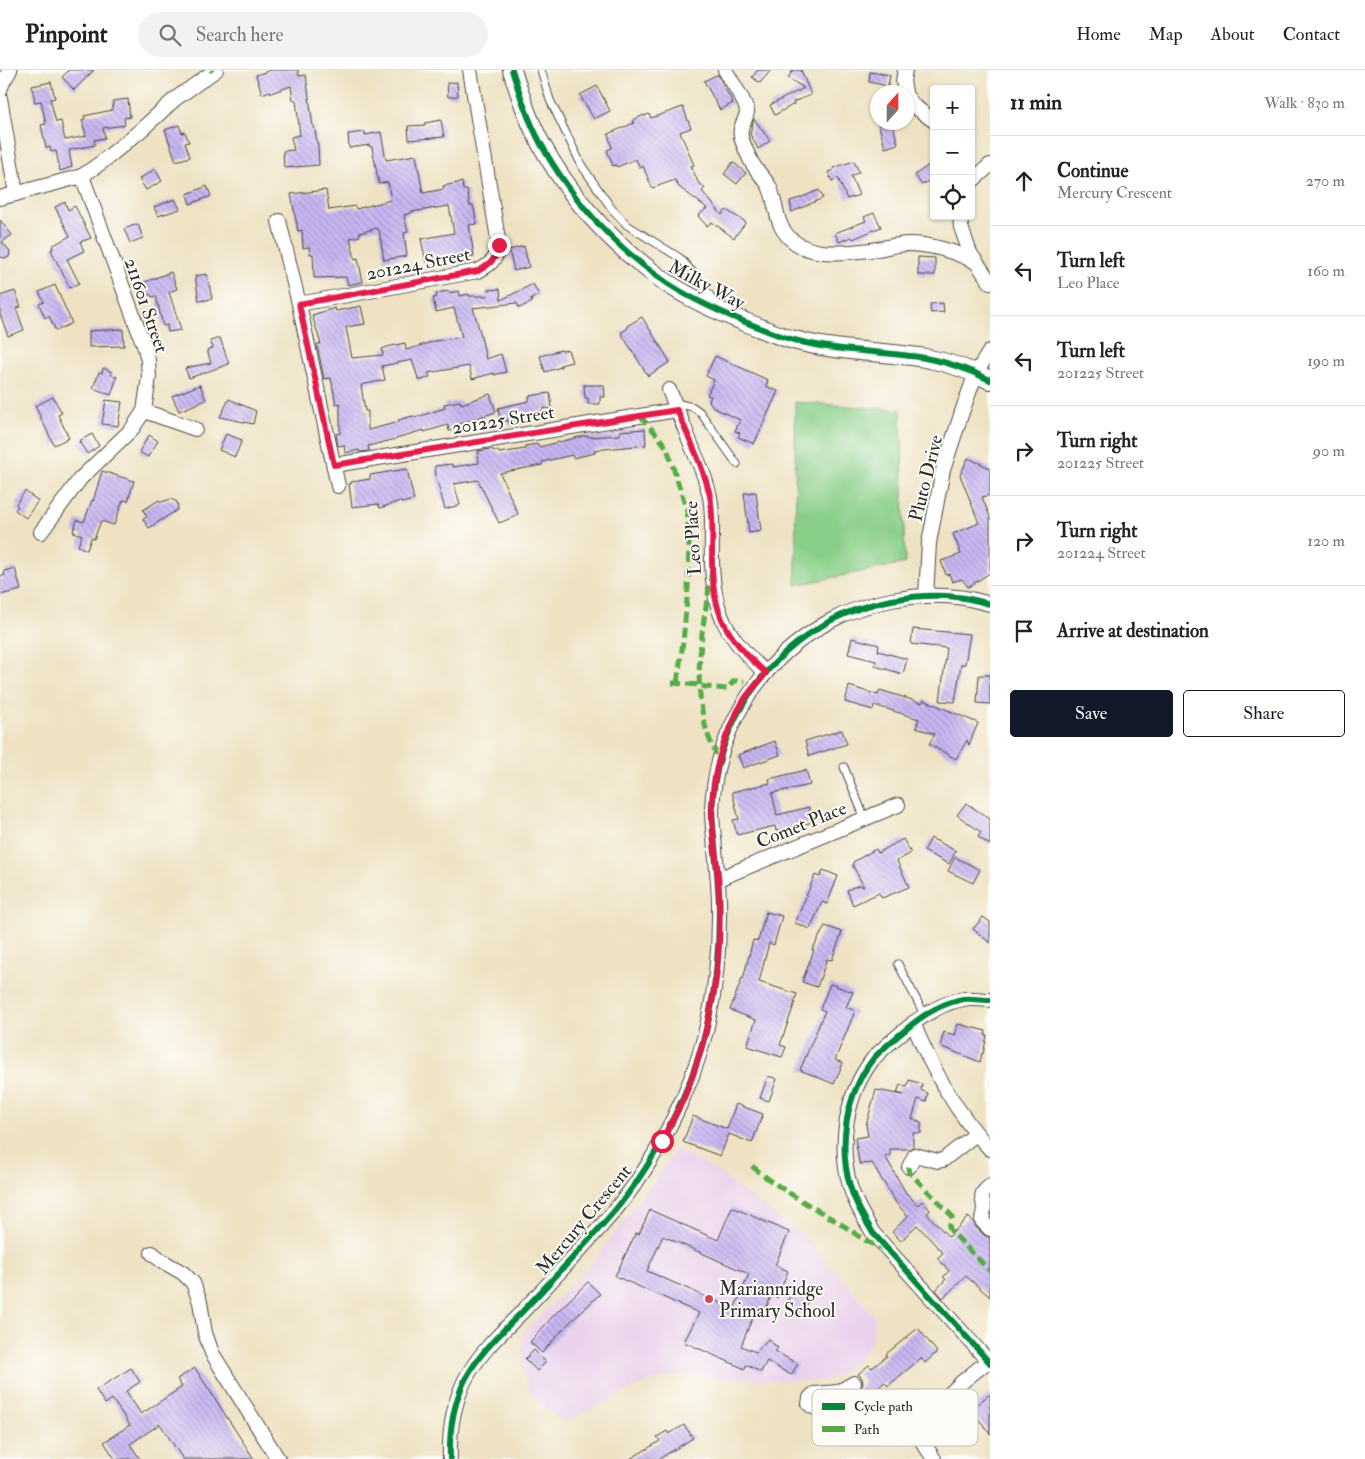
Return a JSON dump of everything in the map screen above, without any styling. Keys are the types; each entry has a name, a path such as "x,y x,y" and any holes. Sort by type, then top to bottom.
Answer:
{"street":[{"path":"0,90 10,70"},
{"path":"0,198 82,176 102,162 176,99 216,70"},
{"name":"201224 Street","path":"299,304 478,271 493,261 499,245 470,70"},
{"name":"Milky Way","path":"512,70 528,116 541,143 574,195 595,220 634,258 668,283 722,313 794,340 847,349 926,358 983,376"},
{"path":"725,70 747,111 740,131 751,162 769,187 781,227 796,242 809,250 828,252 852,252 906,244 924,245 958,253 974,261 983,270 990,282"},
{"path":"905,70 905,85"},
{"path":"0,98 16,194"},
{"path":"915,107 930,118"},
{"path":"975,178 990,165"},
{"name":"211601 Street","path":"41,532 80,479 132,429 144,411 149,377 148,360 144,348 82,176"},
{"path":"961,220 964,237 974,261"},
{"path":"279,221 338,486"},
{"name":"Pluto Drive","path":"926,596 929,543 943,470 983,376 990,351"},
{"name":"201225 Street","path":"334,465 674,401"},
{"name":"Leo Place","path":"674,401 710,496 714,591 719,614 733,639 747,657 766,673"},
{"path":"144,411 195,429"},
{"name":"Mercury Crescent","path":"450,1459 452,1420 456,1403 470,1371 479,1358 592,1238 627,1195 653,1157 683,1100 703,1042 711,1010 718,959 718,879 712,813 714,784 727,734 745,700 766,673 798,641 841,615 876,603 926,596 956,596 990,604"},
{"name":"Comet Place","path":"718,879 898,805"},
{"path":"955,1389 989,1362 873,1234 859,1210 846,1170 847,1120 861,1078 873,1059 890,1042 919,1020 942,1006 964,999 990,1000"},
{"path":"919,1020 926,1054 952,1100 976,1134 990,1149"},
{"path":"909,1167 915,1155 938,1162 943,1160 976,1134"},
{"path":"990,1186 983,1192 981,1198 984,1209 982,1221 990,1229"},
{"path":"152,1253 162,1261 183,1272 192,1283 200,1302 205,1333 212,1353 278,1459"},
{"path":"844,1389 854,1384"},
{"path":"925,1446 934,1459"}],"lane":[{"path":"540,70 550,100 582,166 612,209 627,225 680,258 722,313"},
{"path":"674,401 693,407 700,412 737,464"},
{"path":"844,767 865,818"},
{"path":"898,964 919,1020"}],"shaded area":[{"name":"Mariannridge Primary School","path":"676,1149 714,1169 803,1235 875,1316 873,1339 856,1363 839,1375 820,1381 682,1375 656,1379 563,1423 531,1394 522,1371 523,1333 592,1263"}],"green space":[{"path":"795,402 901,410 905,563 796,585"}],"building":[{"path":"69,70 94,70 74,90 62,77"},
{"path":"271,70 298,70 299,76 306,75 313,127 318,147 319,165 284,168 283,151 294,150 291,137 300,135 296,100 293,100 291,86 262,94 256,75"},
{"path":"758,70 771,70 760,83 752,77"},
{"path":"793,70 801,70 811,95 793,102 794,104 775,115 770,105 804,88 788,78"},
{"path":"870,72 890,75 888,85 869,82"},
{"path":"718,75 733,103 720,110 704,81"},
{"path":"51,82 55,98 50,99 56,122 61,121 65,140 86,136 82,120 85,119 84,116 112,110 113,101 128,99 130,117 124,118 125,125 103,128 105,138 94,140 95,145 69,150 72,167 60,171 56,151 51,152 50,147 46,148 41,125 46,124 41,101 35,102 32,86"},
{"path":"457,82 458,96 448,97 447,83"},
{"path":"597,86 610,111 594,119 580,95"},
{"path":"683,107 691,128 680,132 694,165 691,166 698,182 705,188 702,191 722,215 726,210 746,222 734,238 712,222 707,226 698,216 707,208 679,187 675,180 652,188 643,166 640,168 636,159 617,167 616,165 613,166 607,150 612,148 608,134 634,123 633,120 644,115 649,114 651,118"},
{"path":"754,119 770,141 758,149 750,134"},
{"path":"441,120 444,137 409,140 408,126 425,125 425,123"},
{"path":"179,125 182,133 185,132 189,142 185,143 190,157 176,161 165,130"},
{"path":"880,130 894,130 898,144 885,148"},
{"path":"365,132 365,135 381,132 386,160 416,155 423,193 444,189 443,186 462,182 463,190 467,190 470,206 473,205 477,224 469,225 474,256 469,256 470,262 459,264 457,257 426,262 421,239 454,233 449,206 411,212 404,215 408,232 404,233 407,256 384,260 379,230 377,228 359,233 360,236 350,238 355,259 358,258 363,282 348,285 346,277 314,278 313,254 310,254 309,247 303,248 302,230 298,231 291,194 326,190 329,210 355,206 356,209 391,200 388,182 379,184 372,147 370,145 349,148 348,134"},
{"path":"854,161 859,172 851,176 859,195 847,199 838,178 832,181 828,172 834,170 833,168"},
{"path":"733,162 746,173 737,184 724,174"},
{"path":"930,164 930,180 922,185 915,175"},
{"path":"155,169 162,181 146,190 139,179"},
{"path":"207,186 211,196 190,204 187,194"},
{"path":"819,190 823,198 792,212 790,201"},
{"path":"175,199 180,209 158,216 154,207"},
{"path":"65,202 68,210 75,206 91,238 80,242 84,251 67,259 79,283 70,288 51,250 53,249 52,246 70,236 55,207"},
{"path":"874,213 881,227 853,239 851,237 839,242 835,233 866,221 864,217"},
{"path":"0,220 12,235 2,242 10,251 9,257 6,258 0,257"},
{"path":"138,224 143,238 130,243 124,229"},
{"path":"524,246 529,267 514,271 509,250"},
{"path":"918,257 935,258 935,275 918,275"},
{"path":"171,272 177,289 169,292 181,330 168,332 167,325 163,326 156,296 152,297 150,294 145,297 140,284"},
{"path":"207,274 212,299 199,301 195,276"},
{"path":"533,284 539,295 531,299 532,302 519,308 517,303 473,308 486,359 501,354 506,372 472,379 469,366 428,373 430,377 419,381 412,360 382,366 385,380 361,385 365,411 368,411 368,430 445,408 444,404 460,401 461,404 490,394 496,412 459,424 460,429 449,431 448,425 424,432 424,430 368,446 369,451 359,452 359,450 345,453 344,445 338,446 336,434 340,433 340,403 336,404 331,378 324,379 317,344 321,344 312,315 335,308 336,311 361,306 365,324 346,327 352,358 383,355 382,349 387,347 405,343 406,350 435,341 462,337 454,308 436,312 433,298 437,297 436,293 459,291 460,296 469,294 469,296 488,296 487,290 500,289 501,300"},
{"path":"55,285 72,323 56,331 49,316 45,318 39,304 44,302 39,292"},
{"path":"15,291 21,307 16,308 24,330 8,336 0,314 0,296"},
{"path":"943,303 944,312 931,313 930,304"},
{"path":"642,317 670,362 648,376 621,333 628,328 627,326"},
{"path":"123,329 124,346 89,347 89,331"},
{"path":"220,338 229,364 189,378 185,368 211,363 207,350 213,348 210,341"},
{"path":"568,350 572,362 545,372 540,356"},
{"path":"715,356 768,380 766,386 778,391 754,444 738,437 740,433 735,431 740,420 714,408 709,401 711,396 707,395 714,380 706,376"},
{"path":"103,368 112,372 111,375 117,377 111,395 93,388 99,372 102,373"},
{"path":"200,385 206,400 179,411 172,396"},
{"path":"584,385 604,385 605,397 600,397 600,404 588,404 588,398 585,398"},
{"path":"550,393 552,409 543,408 543,411 521,414 521,422 510,425 508,420 500,422 498,408 529,401 529,396"},
{"path":"53,397 62,413 58,415 69,438 54,445 35,406"},
{"path":"229,399 256,411 253,424 220,417"},
{"path":"106,400 122,402 118,426 102,424"},
{"path":"645,429 646,445 594,450 595,453 573,458 572,455 542,462 542,465 500,473 518,514 499,523 478,480 454,484 460,505 445,509 436,477 435,466 452,464 453,467 479,463 478,451 491,449 499,453 525,449 525,446 538,444 539,447 583,436 620,435 620,431"},
{"path":"92,434 99,446 87,454 79,441"},
{"path":"226,434 242,440 235,457 219,450"},
{"path":"149,435 158,441 148,457 139,452"},
{"path":"968,458 990,468 990,495 982,497 990,517 990,573 968,587 962,579 952,582 949,574 946,575 941,561 961,554 953,534 979,523 960,475"},
{"path":"407,469 414,500 401,503 400,501 380,508 378,504 352,507 349,484 351,482 370,479 370,475"},
{"path":"102,471 134,481 128,501 123,500 114,525 101,521 94,539 91,538 87,550 78,546 82,535 73,532 77,520 84,522"},
{"path":"25,491 38,501 26,518 15,510 18,506 16,504"},
{"path":"756,492 761,531 749,533 744,493"},
{"path":"171,499 177,502 177,510 149,528 143,519 147,517 143,510 159,500 161,502"},
{"path":"15,568 21,590 0,595 0,576 5,575 4,571"},
{"path":"913,629 970,634 965,664 961,664 955,702 940,701 947,648 911,644"},
{"path":"852,638 879,645 878,651 907,659 903,674 875,666 876,661 848,654"},
{"path":"979,675 990,675 990,704 977,703"},
{"path":"849,686 878,695 880,690 922,703 924,700 978,723 969,745 967,740 956,759 929,744 935,734 916,728 919,719 874,705 873,710 845,702"},
{"path":"842,730 847,744 809,756 805,741"},
{"path":"775,741 780,755 743,768 738,755"},
{"path":"806,770 810,785 772,793 777,815 809,807 813,822 776,831 775,826 737,835 733,820 739,819 732,792 770,783 769,779"},
{"path":"966,803 990,819 990,845 978,837 981,832 957,815"},
{"path":"931,838 956,851 949,864 924,851"},
{"path":"903,839 911,853 897,861 909,887 882,898 879,893 853,905 847,890 859,885 864,887 853,866 853,862 876,849 878,853"},
{"path":"955,857 980,870 973,883 948,871"},
{"path":"823,870 838,876 827,904 822,902 810,929 795,923 815,875 820,877"},
{"path":"766,912 782,916 774,945 769,943 759,982 797,994 780,1045 786,1047 782,1057 747,1046 756,1020 730,1010 743,979 753,940 758,941"},
{"path":"983,917 990,922 990,943 973,929"},
{"path":"825,926 842,932 832,960 827,959 817,987 802,982 814,950 812,950"},
{"path":"830,984 853,992 846,1007 855,1011 835,1060 843,1063 834,1084 800,1070 825,1011 820,1009"},
{"path":"958,1024 986,1031 985,1035 987,1035 980,1062 940,1046 944,1032 955,1035"},
{"path":"768,1076 777,1079 769,1101 760,1098"},
{"path":"909,1080 922,1084 922,1091 928,1093 926,1102 918,1099 912,1119 921,1122 921,1133 913,1133 913,1147 909,1149 890,1149 890,1156 885,1156 906,1193 918,1205 922,1201 930,1210 927,1214 949,1237 968,1217 984,1235 990,1238 990,1297 966,1276 943,1298 936,1290 946,1279 943,1277 949,1271 937,1258 943,1253 917,1225 901,1241 892,1232 908,1216 896,1203 872,1163 860,1164 859,1162 855,1138 868,1136 866,1125 876,1090 904,1095 897,1093 900,1085 907,1087"},
{"path":"736,1104 763,1114 752,1143 729,1134 720,1156 683,1142 693,1116 727,1129"},
{"path":"732,1207 789,1232 775,1265 788,1271 777,1298 772,1294 765,1311 757,1307 741,1346 756,1352 768,1339 778,1348 775,1351 798,1364 791,1375 767,1361 761,1372 746,1365 745,1369 684,1342 699,1313 615,1276 636,1233 639,1234 650,1210 718,1240","holes":["663,1236 749,1274 734,1309 647,1271"]},
{"path":"588,1282 600,1294 565,1327 542,1353 530,1342 554,1315"},
{"path":"801,1284 814,1295 797,1315 784,1304"},
{"path":"918,1328 937,1352 925,1363 921,1358 888,1386 885,1382 877,1389 860,1389 863,1384 862,1378 858,1374 869,1365 872,1368 887,1356 886,1354"},
{"path":"534,1350 546,1362 537,1371 525,1359"},
{"path":"131,1368 140,1382 126,1391 141,1414 182,1387 177,1379 195,1368 254,1459 183,1459 160,1424 130,1444 140,1459 115,1459 104,1442 130,1425 112,1399 105,1404 96,1390"},
{"path":"990,1394 990,1434 978,1418 978,1403"},
{"path":"684,1425 693,1438 659,1459 630,1459 660,1441 657,1437 667,1431 669,1434"}],"marked path":[{"path":"640,416 667,448 687,511 689,541 688,588 677,684"},
{"path":"712,571 702,633 699,676 703,718 710,741 720,759"},
{"path":"672,683 727,689 734,681 744,681"},
{"path":"752,1166 785,1191 863,1239 885,1248"},
{"path":"909,1167 909,1172 952,1216 949,1226 951,1231 990,1271"}],"cycle path":[{"path":"512,70 536,135 566,184 580,203 612,238 667,283 715,309 788,338 827,347 933,360 958,367 990,380"},
{"path":"450,1459 450,1439 454,1410 469,1372 490,1345 573,1257 626,1196 666,1133 691,1078 705,1034 717,965 719,901 712,810 715,780 722,752 732,725 746,700 782,656 805,637 844,614 875,604 908,597 961,597 990,604"},
{"path":"990,1000 963,999 939,1007 910,1026 876,1055 856,1088 847,1120 845,1137 846,1170 850,1186 860,1210 873,1233 990,1363"}],"place":[{"name":"Mariannridge Primary School","path":"709,1299"}],"route":[{"path":"499,245 493,261 478,271 299,304 334,465 677,410 710,496 714,591 719,614 733,639 747,657 766,673 745,700 727,734 714,784 712,813 718,879 719,916 715,986 703,1042 695,1066 683,1100 662,1141"}]}
